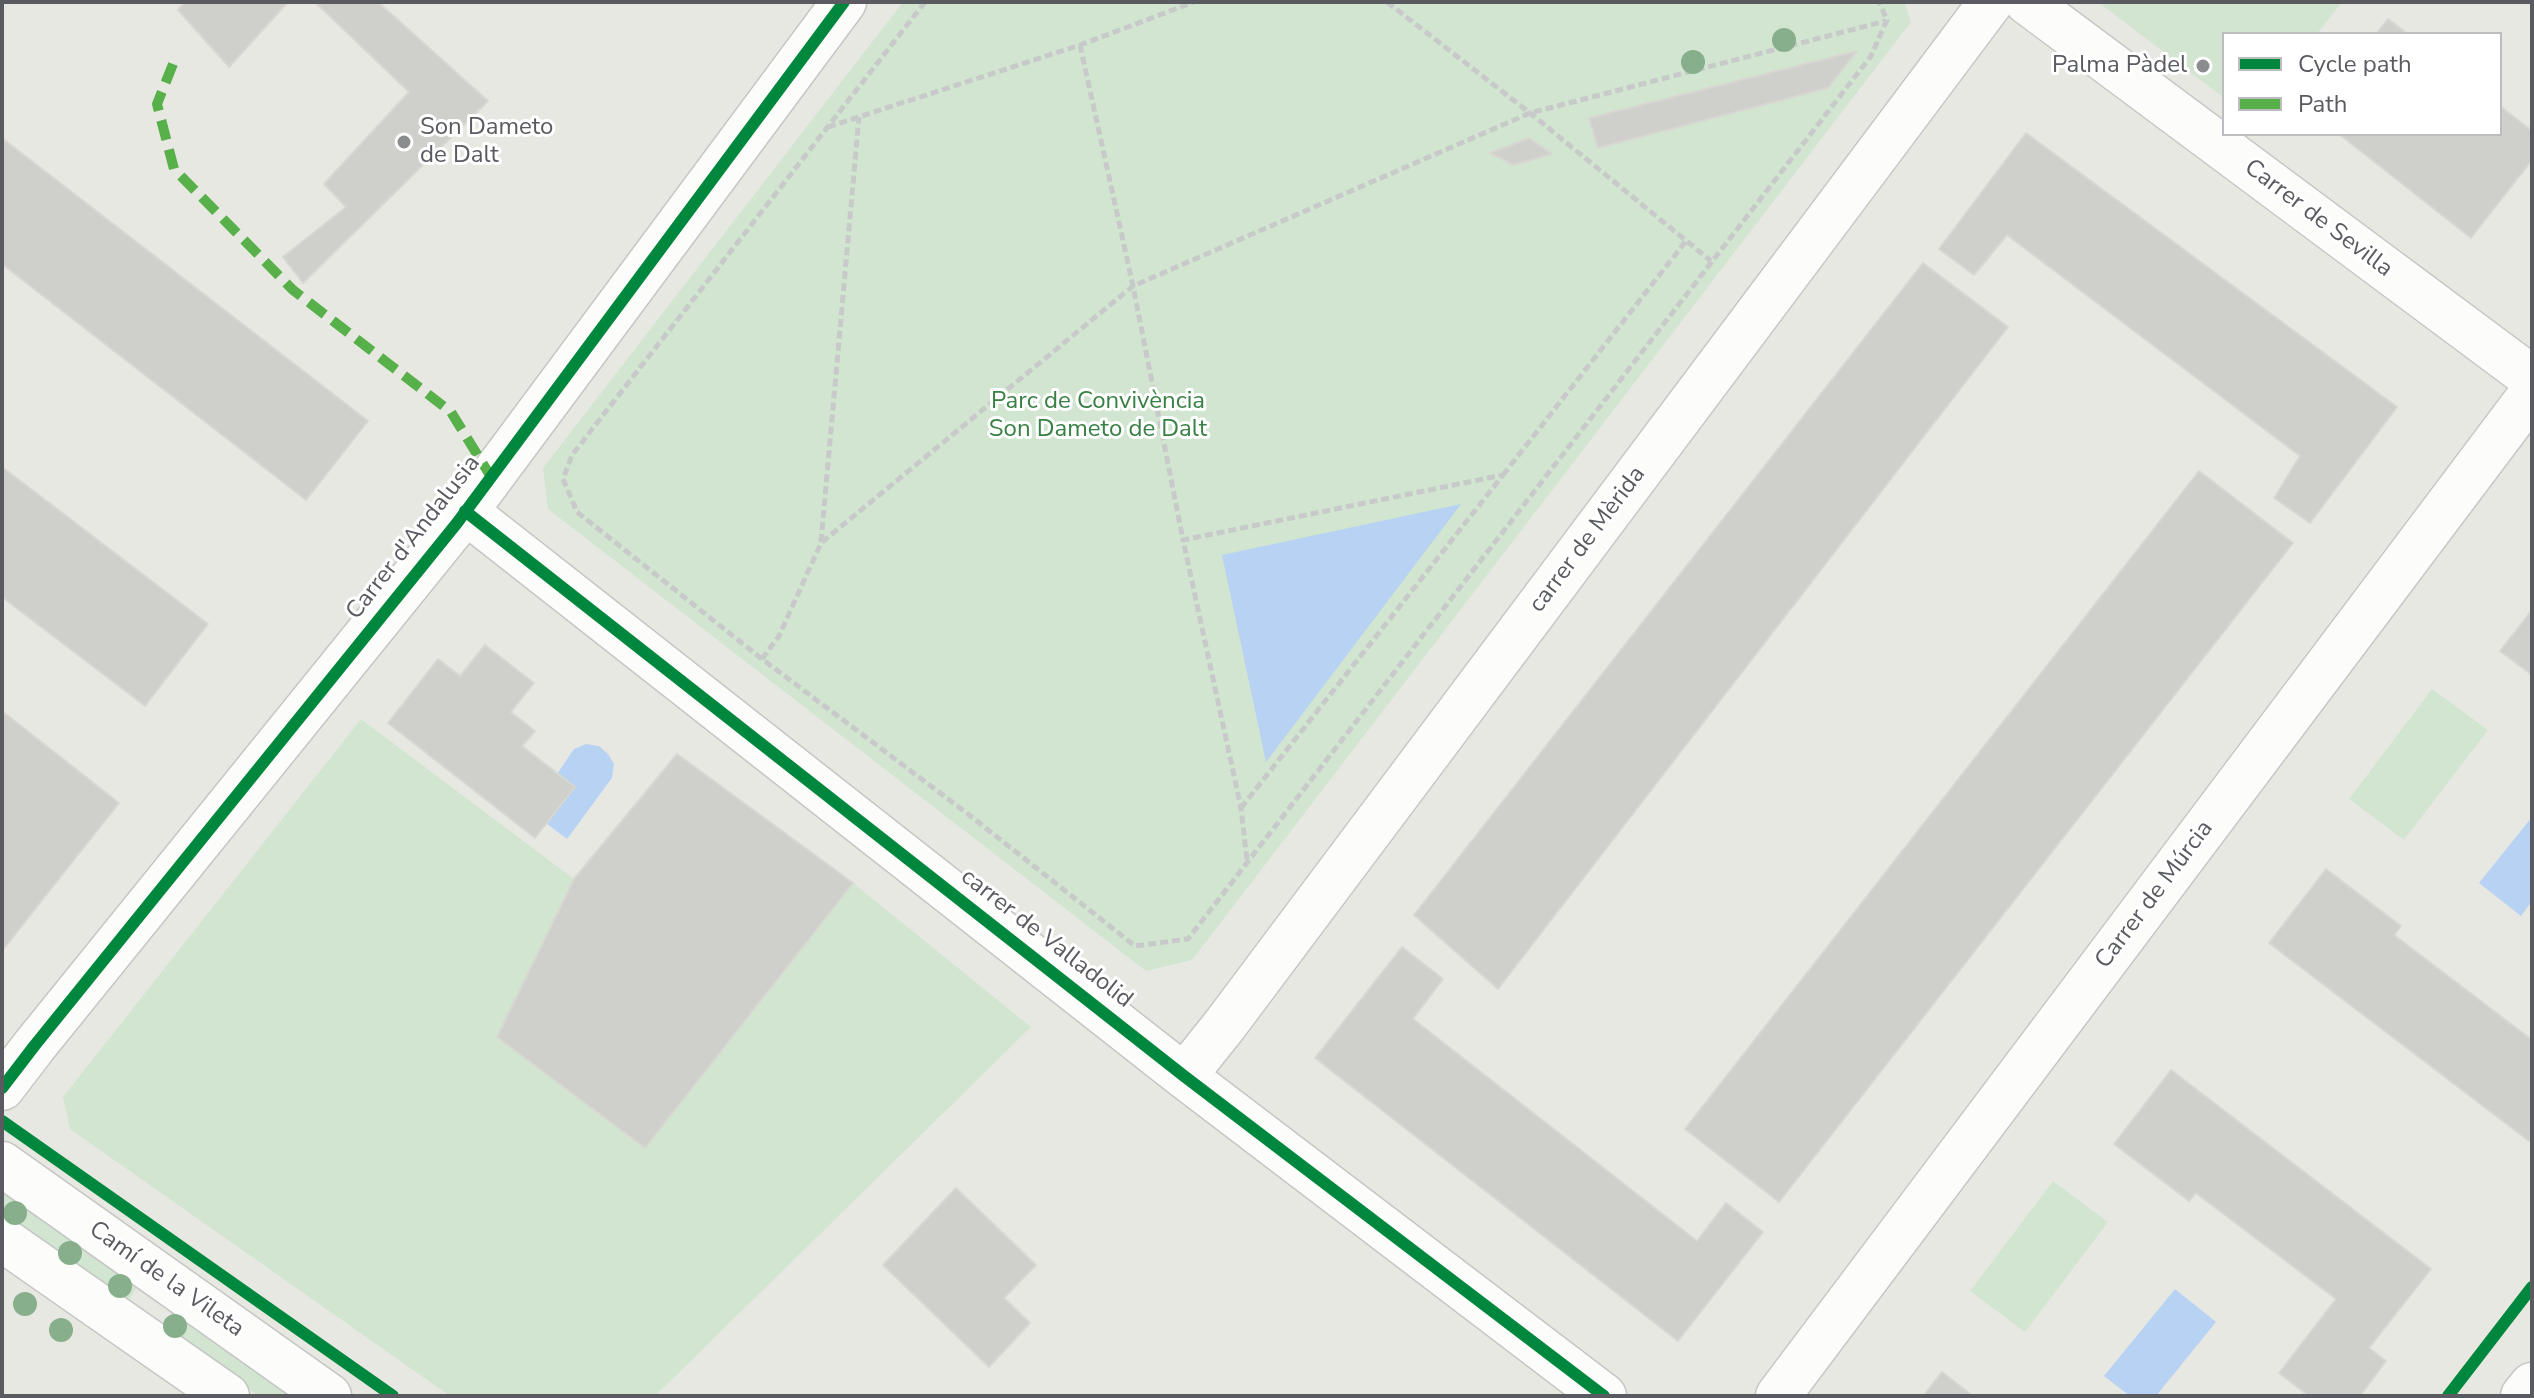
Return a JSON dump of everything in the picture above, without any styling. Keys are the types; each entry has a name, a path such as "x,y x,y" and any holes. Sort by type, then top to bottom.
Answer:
{"street":[{"name":"Carrer d'Andalusia","path":"2,1088 465,511 844,2"},
{"name":"carrer de Mèrida","path":"1184,1076 1991,2"},
{"name":"Carrer de Sevilla","path":"2027,2 2532,378"},
{"name":"Carrer de Múrcia","path":"1778,1396 2532,393"},
{"name":"carrer de Valladolid","path":"465,511 1184,1076 1604,1396"},
{"name":"Camí de la Vileta","path":"2,1164 329,1396"},
{"path":"2,1239 227,1396"},
{"path":"2523,1396 2532,1385"}],"path":[{"path":"925,2 572,455 563,479 577,512 762,659 968,814 1135,946 1188,939 1871,56 1887,20 1879,2"},
{"path":"828,127 1080,45 1194,2"},
{"path":"1387,2 1530,113 1711,261"},
{"path":"821,543 1133,286 1530,113 1887,20"},
{"path":"1080,45 1241,808 1247,861"},
{"path":"762,659 779,636 821,543 859,117"},
{"path":"1241,808 1686,241"},
{"path":"1183,540 1503,475"}],"green space":[{"name":"Parc de Convivència Son Dameto de Dalt","path":"903,2 1904,2 1911,22 1192,960 1146,971 548,509 543,468"},
{"name":"Palma Pàdel","path":"2098,2 2342,2 2319,32 2222,32 2222,96"},
{"path":"2432,689 2488,730 2404,840 2349,799"},
{"path":"361,719 574,879 497,1037 644,1148 853,883 1031,1027 655,1396 450,1396 70,1129 63,1097"},
{"path":"2053,1181 2108,1222 2025,1332 1970,1291"},
{"path":"2,1191 137,1287 126,1305 2,1216"},
{"path":"173,1311 296,1396 259,1396 161,1329"}],"water":[{"path":"1461,504 1266,762 1222,555"},
{"path":"586,744 599,746 608,754 614,764 612,778 567,839 547,824 574,787 557,774 574,749"},
{"path":"2532,817 2532,901 2521,916 2479,883"},
{"path":"2175,1289 2216,1322 2156,1396 2130,1396 2104,1376"}],"building":[{"path":"185,2 288,2 229,67 178,10"},
{"name":"Son Dameto de Dalt","path":"315,2 378,2 488,101 303,283 283,257 346,207 324,184 409,92"},
{"path":"2388,19 2405,32 2378,32"},
{"path":"1857,51 1828,88 1598,148 1589,118"},
{"path":"2502,108 2532,131 2532,160 2471,238 2342,136 2502,136"},
{"path":"2026,133 2397,407 2310,523 2274,498 2300,456 2007,235 1974,275 1939,249"},
{"path":"2,138 368,421 306,500 2,264"},
{"path":"1529,138 1552,154 1513,165 1490,153"},
{"path":"1923,263 2008,327 1498,989 1414,915"},
{"path":"2,467 208,624 145,706 2,597"},
{"path":"2199,471 2293,543 1779,1202 1685,1129"},
{"path":"2532,610 2532,675 2500,651"},
{"path":"485,645 534,683 511,712 535,731 522,746 575,787 535,838 388,723 438,659 460,676"},
{"path":"2,711 119,803 2,951"},
{"path":"677,754 853,883 645,1148 497,1037 574,879"},
{"path":"2326,869 2401,926 2394,935 2532,1040 2532,1137 2529,1141 2269,943"},
{"path":"1402,947 1443,979 1413,1019 1697,1241 1726,1203 1763,1232 1678,1341 1315,1058"},
{"path":"2171,1070 2431,1269 2369,1348 2386,1361 2360,1396 2309,1396 2279,1373 2336,1299 2196,1193 2189,1201 2114,1144"},
{"path":"956,1188 1036,1265 1004,1298 1030,1323 989,1367 883,1265"},
{"path":"1942,1372 1973,1396 1923,1396"}],"marked path":[{"path":"173,64 157,104 174,169 293,290 451,412 491,477"}],"cycle path":[{"path":"2,1088 457,523 844,2"},
{"path":"465,511 1184,1076 1604,1396"},
{"path":"2,1121 393,1396"},
{"path":"2448,1396 2532,1287"}],"place":[{"name":"Palma Pàdel","path":"2203,66"},
{"name":"Son Dameto de Dalt","path":"404,142"}]}
